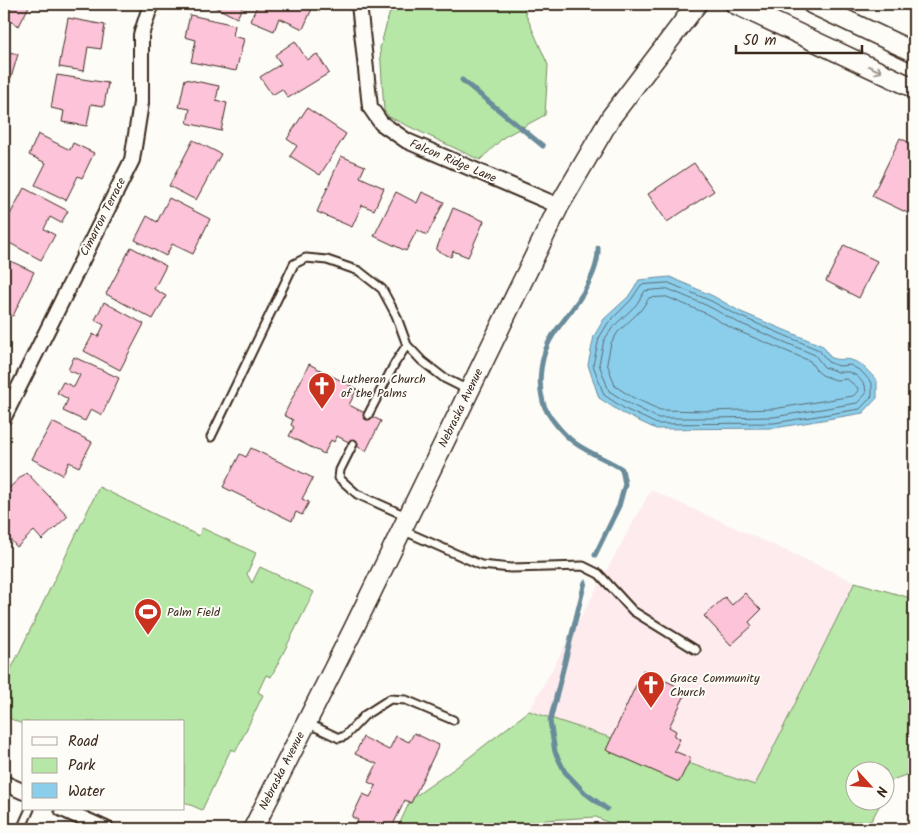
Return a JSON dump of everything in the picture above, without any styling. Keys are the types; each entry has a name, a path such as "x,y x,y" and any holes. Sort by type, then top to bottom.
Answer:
{"main road":[{"name":"Nebraska Avenue","path":"253,829 559,206 611,118 696,4"},
{"path":"735,4 914,88"},
{"path":"812,4 914,52"}],"street":[{"name":"Cimarron Terrace","path":"4,417 132,160 141,102 141,35 151,4"},
{"name":"Falcon Ridge Lane","path":"359,4 370,107 381,123 407,141 559,206"},
{"path":"4,783 22,791"},
{"path":"64,810 106,829"}],"lane":[{"path":"211,437 294,264 306,258 327,260 359,271 382,289 396,315 407,345 422,361 444,378 469,391"},
{"path":"368,415 395,363 407,345"},
{"path":"353,444 340,470 339,478 357,494 404,523 481,565 511,568 582,566 599,574 633,611 696,650"},
{"path":"306,723 339,738 345,736 365,715 390,699 406,700 453,720"},
{"path":"21,829 30,810"}],"shaded area":[{"path":"651,490 855,582 755,785 529,711"}],"green space":[{"path":"392,4 523,4 548,65 545,115 504,137 480,160 389,117 384,111 380,48"},
{"name":"Palm Field","path":"99,487 199,536 202,528 256,553 247,574 252,583 260,567 314,592 271,677 266,675 258,692 263,695 236,751 231,749 202,810 185,802 185,720 22,720 22,724 7,717 4,709 4,684"},
{"path":"855,582 914,599 914,772 896,779 896,760 846,760 846,810 877,810 871,821 799,824 789,829 623,829 596,817 545,820 539,829 397,829 411,799 458,766 529,711 755,785"}],"water":[{"path":"670,277 713,296 741,312 823,346 831,358 848,359 859,363 877,381 877,398 863,413 775,428 656,429 622,413 599,398 588,365 594,336 604,319 628,297 639,280"}],"building":[{"path":"4,4 30,4 19,26 4,18"},
{"path":"209,4 244,4 237,18"},
{"path":"258,4 314,4 303,29 279,18 274,31 250,21"},
{"path":"190,15 235,25 233,36 244,39 236,71 191,62 196,40 185,37"},
{"path":"68,18 105,25 101,49 88,47 84,71 59,67"},
{"path":"295,41 307,60 317,54 329,73 288,98 282,89 272,95 260,77 281,64 275,55"},
{"path":"4,51 18,54 11,78 4,76"},
{"path":"57,75 108,83 104,106 91,104 87,126 62,122 64,111 51,108"},
{"path":"185,79 219,86 216,100 227,103 221,131 187,123 190,109 179,107"},
{"path":"307,108 346,134 320,175 290,156 297,146 287,139"},
{"path":"38,134 70,150 73,143 94,153 82,178 78,176 66,200 35,185 46,163 29,155"},
{"path":"900,138 914,145 914,216 872,196"},
{"path":"193,140 221,154 196,200 169,186"},
{"path":"341,156 365,166 360,177 384,188 374,210 362,205 352,227 317,212"},
{"path":"694,163 714,191 667,222 648,194"},
{"path":"24,188 68,211 61,223 50,217 44,229 55,235 41,260 4,240 4,226"},
{"path":"396,192 417,203 422,192 444,202 427,235 417,230 406,251 374,236"},
{"path":"169,198 210,219 193,254 172,244 166,256 135,240 147,216 157,222"},
{"path":"453,208 484,221 468,257 453,251 451,257 436,250"},
{"path":"844,245 877,261 859,298 826,281"},
{"path":"131,247 166,266 154,289 166,296 153,319 106,294"},
{"path":"4,258 34,272 13,316 4,311"},
{"path":"104,302 144,324 120,370 84,351 93,334 98,337 104,325 95,320"},
{"path":"74,357 119,378 102,415 91,409 85,421 63,411 68,399 57,393 63,382 74,387 80,375 68,370"},
{"name":"Lutheran Church of the Palms","path":"309,364 357,389 349,405 381,421 366,451 337,436 334,442 331,440 324,454 289,436 294,427 291,425 293,420 284,415"},
{"path":"52,422 92,442 79,467 69,462 63,475 32,459"},
{"path":"251,448 313,478 302,499 309,502 302,515 296,512 292,521 223,487 240,454 246,457"},
{"path":"26,472 68,516 42,540 34,531 17,547 4,533 4,493"},
{"path":"745,593 761,610 749,622 752,626 731,645 704,616 725,597 732,605"},
{"name":"Grace Community Church","path":"643,670 687,691 669,727 676,731 674,736 680,739 674,751 691,758 679,782 606,750"},
{"path":"414,733 439,745 411,803 405,800 391,829 354,829 358,820 352,817 363,794 370,797 376,786 368,782 377,764 355,754 363,737 389,750 396,736 409,742"}],"waterway":[{"path":"462,80 543,146"},
{"path":"595,555 619,506 625,484 622,469 581,447 561,430 552,419 543,402 540,376 549,342 589,283 597,262 598,248"},
{"path":"585,582 550,721 555,752 565,772 585,793 607,809"}],"place":[{"name":"Lutheran Church of the Palms","path":"322,410"},
{"name":"Palm Field","path":"148,636"},
{"name":"Grace Community Church","path":"651,709"}]}
